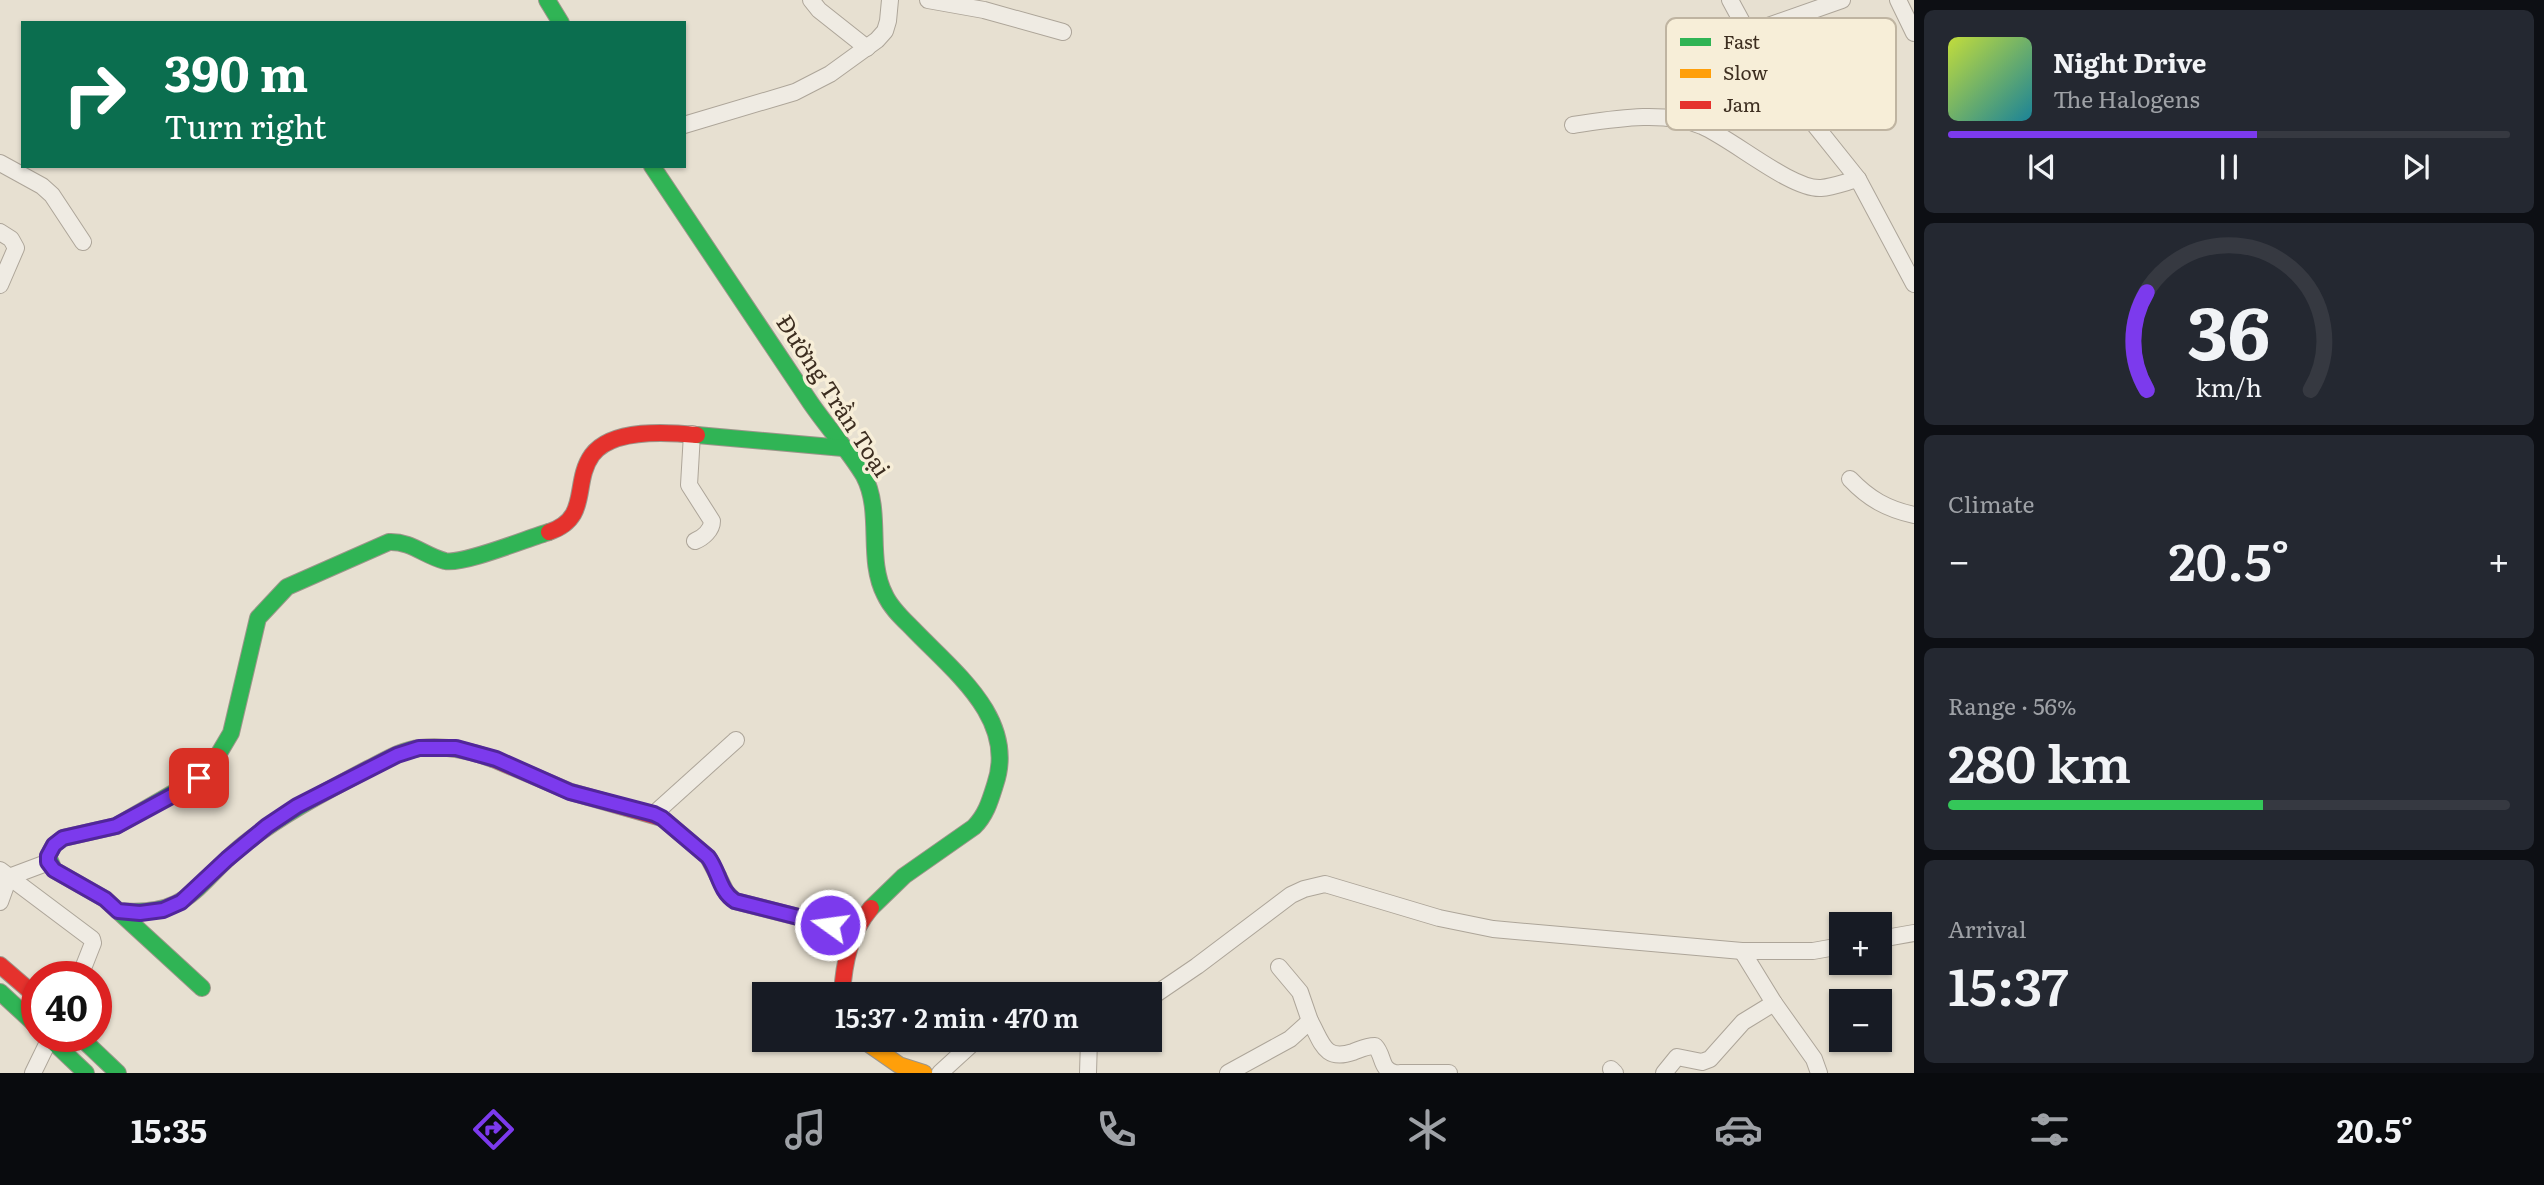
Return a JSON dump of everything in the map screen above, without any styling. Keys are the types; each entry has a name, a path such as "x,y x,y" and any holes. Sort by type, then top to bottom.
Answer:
{"street":[{"path":"547,0 560,21"},
{"path":"811,0 819,10 867,48"},
{"path":"686,124 802,89 830,74 867,48 885,30 890,0"},
{"path":"928,0 984,10 1063,32"},
{"path":"1730,0 1740,18"},
{"path":"1791,18 1842,0"},
{"path":"1898,0 1914,33"},
{"path":"1573,125 1642,117 1666,119"},
{"path":"1708,130 1758,158 1792,182 1806,187 1821,188 1858,178"},
{"path":"1819,130 1858,178 1914,285"},
{"path":"0,163 43,186 83,242"},
{"name":"Đường Trần Toại","path":"653,168 822,420 863,475 870,491 878,573 884,594 895,610 971,690 990,715 1000,742 1001,769 983,818 904,876 882,896 853,931 845,956 841,982"},
{"path":"0,232 11,239 16,248 0,285"},
{"path":"202,988 105,899 54,870 48,862 48,856 54,845 63,838 116,826 188,787 199,778 226,744 231,733 258,618 287,586 389,542 399,541 438,560 456,562 560,528 574,518 593,454 602,447 643,432 843,448"},
{"path":"692,434 689,485 712,521 708,531 695,541"},
{"path":"1850,479 1878,504 1914,514"},
{"path":"654,814 736,740"},
{"path":"118,911 155,912 181,902 267,826 297,806 397,755 419,748 456,748 496,759 570,792 654,814 708,857 714,864 728,897 853,931"},
{"path":"5,873 48,862"},
{"path":"0,902 5,873"},
{"path":"5,873 92,939 86,961"},
{"path":"1162,990 1291,895 1315,885 1325,884 1439,918 1493,929 1742,950 1813,951 1829,948"},
{"path":"1892,937 1914,933"},
{"path":"1742,950 1774,1003 1814,1059 1819,1073"},
{"path":"0,965 21,983"},
{"path":"1279,967 1300,992 1310,1021 1327,1051 1333,1055 1339,1056 1366,1046 1375,1046 1388,1072 1449,1073"},
{"path":"0,992 21,1011"},
{"path":"1664,1073 1677,1057 1702,1062 1710,1059 1743,1022 1774,1003"},
{"path":"1228,1073 1290,1039 1310,1021"},
{"path":"33,1073 42,1052"},
{"path":"64,1052 86,1073"},
{"path":"85,1052 95,1073"},
{"path":"95,1052 118,1073"},
{"path":"880,1052 899,1065 923,1073"},
{"path":"940,1073 963,1052"},
{"path":"1088,1073 1089,1052"}],"traffic: fast":[{"path":"547,0 560,21"},
{"path":"653,168 808,399 864,476 873,505 876,566 887,600 978,698 998,739 1000,761 995,785 982,818 974,827 904,876 871,908"},
{"path":"697,435 843,448"},
{"path":"202,988 105,899 54,870 48,856 54,845 63,838 116,826 194,781 218,755 231,733 258,618 287,587 389,542 411,546 438,559 454,561 549,532"},
{"path":"118,911 142,912 177,903 190,895 243,845 272,824 318,796 399,754 413,749 439,747 493,759"},
{"path":"718,876 726,892 735,901 853,931"},
{"path":"0,992 21,1011"},
{"path":"64,1052 86,1073"},
{"path":"96,1052 118,1073"}],"traffic: slow":[{"path":"880,1052 899,1065 924,1073"}],"traffic: jam":[{"path":"549,532 571,518 579,499 586,466 601,446 626,436 641,434 697,435"},
{"path":"493,759 571,792 662,818 708,857 718,876"},
{"path":"843,982 849,948 858,927 871,908"},
{"path":"0,965 21,983"}],"route":[{"path":"199,778 188,787 116,826 63,838 54,845 48,862 54,870 105,899 118,911 140,913 163,910 181,902 227,859 267,826 297,806 397,755 419,748 456,748 496,759 570,792 654,814 708,857 714,864 728,897 830,925"}]}
